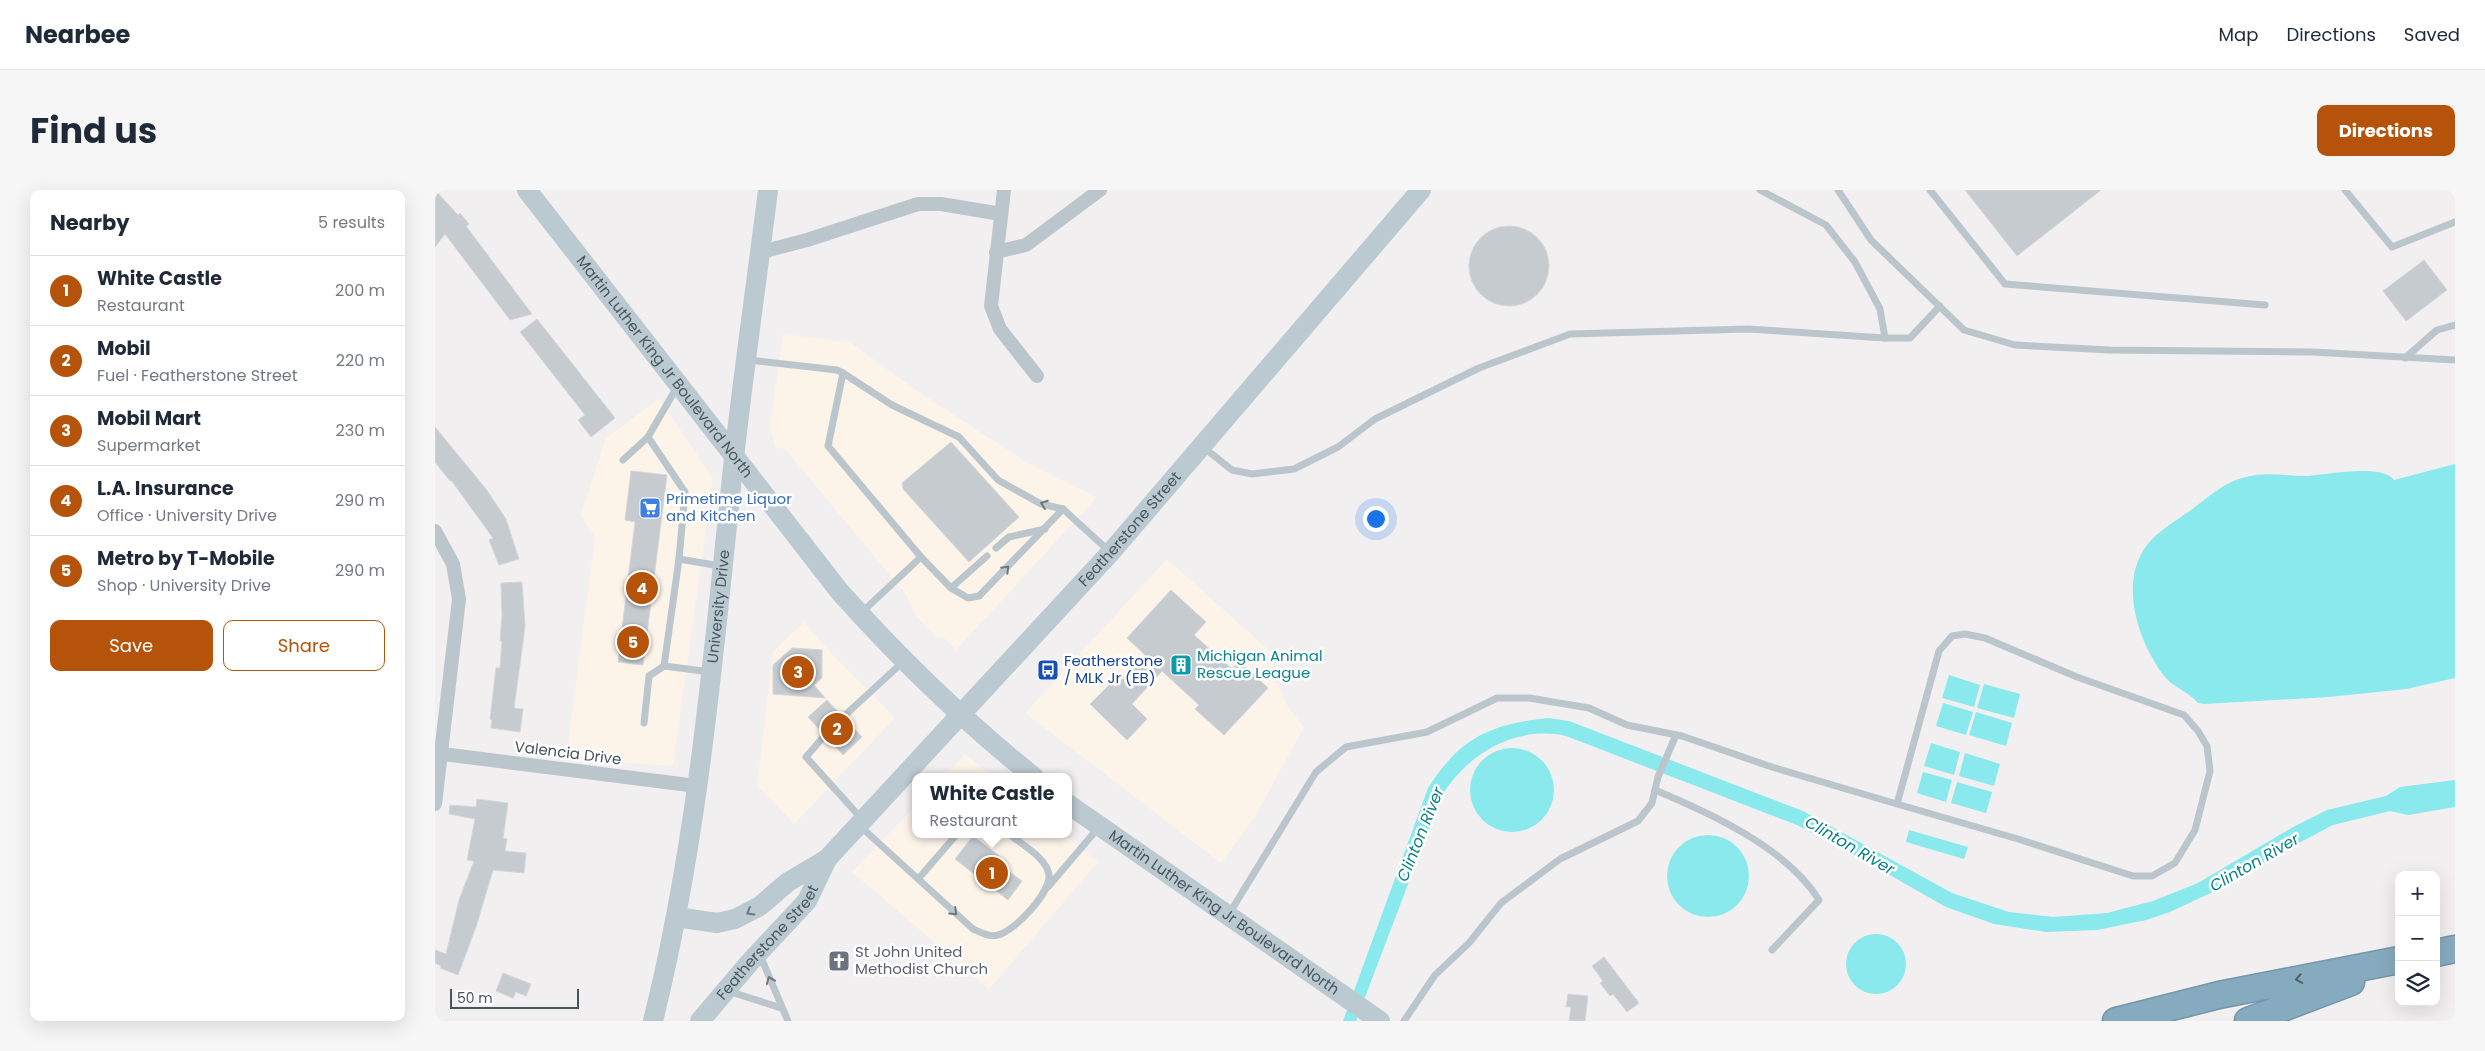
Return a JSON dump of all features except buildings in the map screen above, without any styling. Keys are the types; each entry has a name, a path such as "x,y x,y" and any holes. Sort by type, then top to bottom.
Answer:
{"highway":[{"path":"2116,1021 2219,994 2395,961"},
{"path":"2249,1021 2334,988 2395,967"}],"main road":[{"name":"Martin Luther King Jr Boulevard North","path":"527,190 819,566 860,614 904,661 961,714 1029,773"},
{"name":"University Drive","path":"653,1021 676,917 697,786 724,567 734,457 768,190"},
{"name":"Featherstone Street","path":"676,917 717,923 735,920 760,906 788,882 827,859 1111,552 1421,190"},
{"name":"Martin Luther King Jr Boulevard North","path":"1072,807 1381,1021"},
{"name":"Featherstone Street","path":"700,1021 725,990 807,901 827,859"}],"street":[{"path":"1004,190 990,300 992,312 1000,329 1037,376"},
{"path":"996,252 1026,245 1100,190"},
{"path":"761,252 919,204 941,204 1001,214"},
{"path":"435,532 453,564 459,599 438,754 435,804"},
{"name":"Valencia Drive","path":"438,754 697,786"}],"lane":[{"path":"1760,190 1826,225 1855,262 1880,309 1885,338"},
{"path":"1838,190 1871,240 1964,330 2015,345 2110,350 2313,352 2455,360"},
{"path":"1930,190 2005,284 2265,305"},
{"path":"2345,190 2392,247 2455,222"},
{"path":"1202,446 1232,470 1252,474 1293,469 1338,447 1375,419 1479,368 1571,334 1747,329 1910,338 1940,306"},
{"path":"2405,358 2437,330 2455,325"},
{"path":"747,360 837,370 843,373 893,405 959,437 999,480 1041,504 1063,510 1111,552"},
{"path":"843,373 828,446 921,557 951,588 968,598 979,596 1063,510"},
{"path":"623,460 648,437 678,385"},
{"path":"648,437 685,492 679,559 664,666"},
{"path":"996,548 1009,537 1045,529"},
{"path":"951,588 987,556"},
{"path":"860,614 921,557"},
{"path":"679,559 724,567"},
{"path":"1229,915 1317,772 1346,748 1427,732 1497,698 1529,698 1589,708 1627,725 1676,735 1764,764 1897,804 2018,839 2133,876 2152,876 2175,863 2195,830 2210,771 2207,746 2198,731 2184,716 2077,677 1985,638 1965,634 1952,636 1939,651 1897,804"},
{"path":"843,717 904,661"},
{"path":"644,723 649,676 664,666 711,672"},
{"path":"825,735 806,757 861,822 973,929 986,935 997,936 1009,930 1025,916 1099,826"},
{"path":"1404,1021 1435,975 1469,943 1501,903 1559,859 1638,821 1652,803 1658,777 1676,735"},
{"path":"1655,790 1684,802 1738,831 1784,862 1808,882 1819,900 1773,950"},
{"path":"919,878 954,838"},
{"path":"1014,838 1046,865 1049,875 1047,887"},
{"path":"759,953 788,1021"},
{"path":"725,990 781,1008"}],"shaded area":[{"path":"783,334 850,342 913,388 1028,463 1097,497 956,650 942,636 937,638 915,615 907,596 785,449 775,447 770,426"},
{"path":"659,398 713,478 673,766 566,759 595,537 581,515 606,438"},
{"path":"1167,559 1273,654 1274,678 1288,707 1304,727 1255,817 1221,863 1025,713"},
{"path":"804,622 834,656 895,718 794,824 757,785 773,652"},
{"path":"965,754 988,773 947,773"},
{"path":"912,809 912,838 1069,838 1098,862 989,989 852,872"}],"water":[{"path":"2455,464 2455,678 2406,689 2329,697 2204,704 2198,703 2171,683 2159,669 2146,646 2133,602 2135,572 2139,558 2151,540 2162,530 2215,491 2235,480 2259,475 2306,476 2366,471 2388,475 2394,480"},
{"path":"1949,675 1980,685 1974,707 1942,698"},
{"path":"1984,684 2020,694 2014,718 1977,708"},
{"path":"1943,703 1973,712 1966,735 1936,726"},
{"path":"1976,712 2012,723 2006,746 1969,735"},
{"name":"Clinton River","path":"1548,718 1569,721 1803,811 1952,893 2009,912 2053,917 2107,913 2153,901 2198,883 2295,826 2327,810 2386,796 2400,787 2455,780 2455,807 2408,815 2390,811 2333,825 2261,863 2217,890 2170,912 2146,920 2097,930 2046,932 1994,924 1946,907 1797,825 1566,736 1529,735 1511,739 1480,755 1453,780 1442,795 1356,1021 1343,1021 1428,788 1452,757 1464,745 1478,736 1509,724"},
{"path":"1931,743 1960,752 1954,775 1924,766"},
{"path":"1512,748 1535,755 1547,767 1554,790 1547,813 1535,825 1512,832 1489,825 1477,813 1470,790 1477,767 1489,755"},
{"path":"1965,753 2000,764 1994,786 1959,776"},
{"path":"1923,772 1952,780 1946,802 1917,793"},
{"path":"1957,782 1992,792 1986,813 1951,803"},
{"path":"1909,830 1968,847 1964,859 1906,842"},
{"path":"1708,835 1724,838 1737,847 1746,860 1749,876 1746,892 1737,905 1724,914 1708,917 1692,914 1679,905 1670,892 1667,876 1670,860 1679,847 1692,838"},
{"path":"1876,934 1893,939 1901,947 1906,964 1901,981 1893,989 1876,994 1859,989 1851,981 1846,964 1851,947 1859,939"}],"place":[{"name":"Primetime Liquor and Kitchen","path":"650,508"},
{"name":"L.A. Insurance","path":"642,588"},
{"name":"Metro by T-Mobile","path":"633,642"},
{"name":"Michigan Animal Rescue League","path":"1181,665"},
{"name":"Featherstone / MLK Jr (EB)","path":"1048,670"},
{"name":"Mobil Mart","path":"798,672"},
{"name":"Mobil","path":"837,729"},
{"name":"White Castle","path":"992,873"},
{"name":"St John United Methodist Church","path":"839,961"}]}
